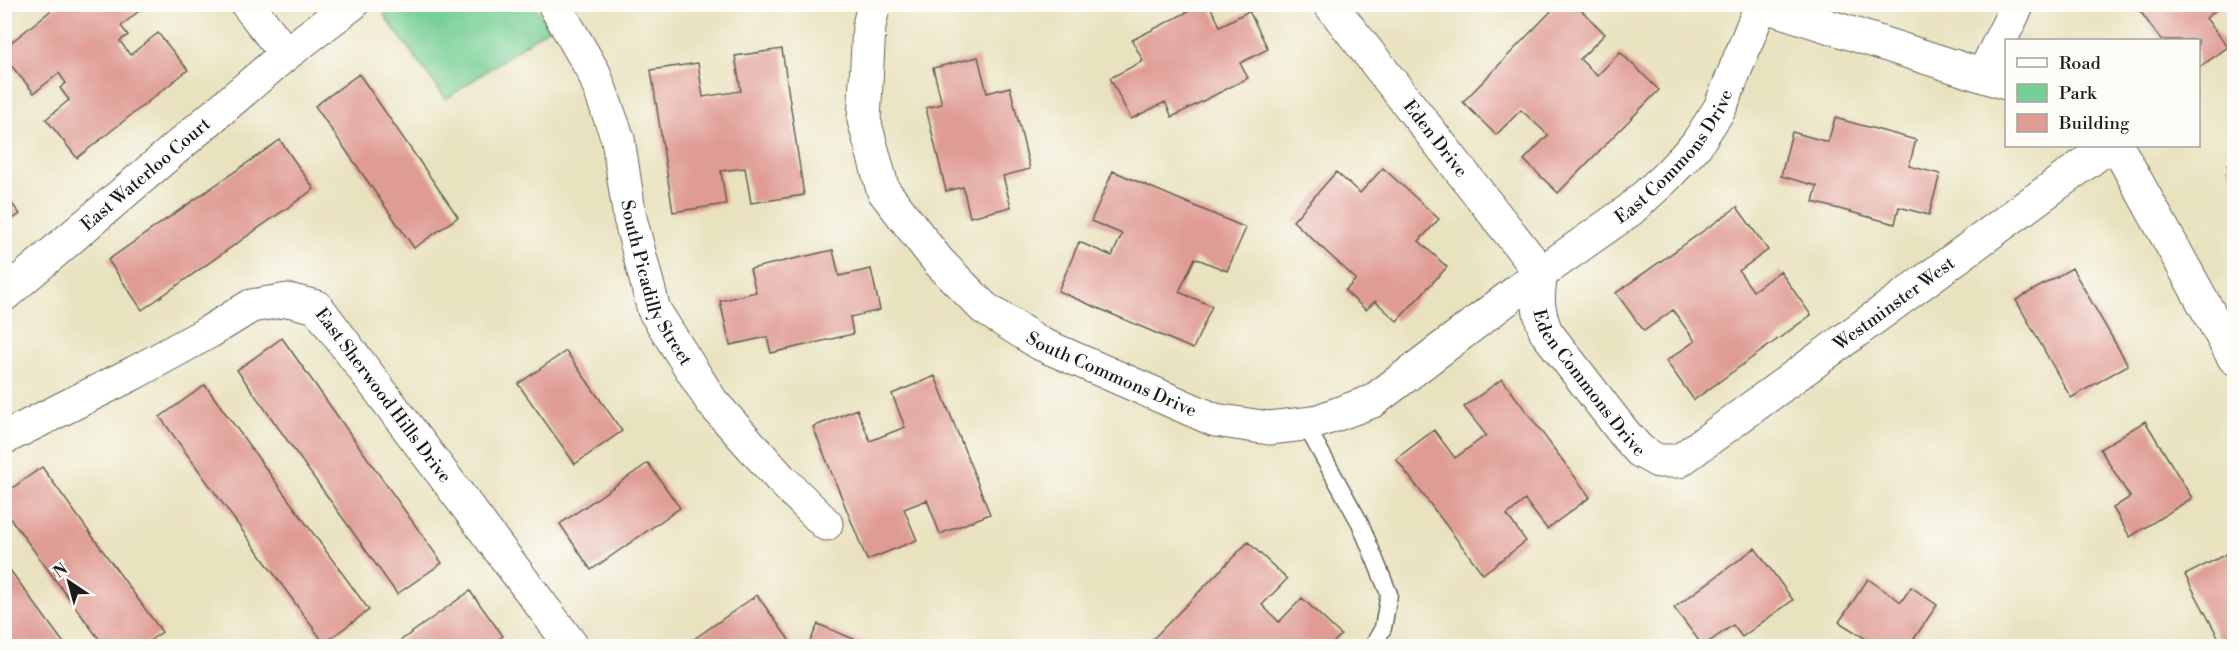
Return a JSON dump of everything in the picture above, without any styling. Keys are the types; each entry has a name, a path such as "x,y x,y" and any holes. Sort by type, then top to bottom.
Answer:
{"street":[{"path":"247,4 286,54"},
{"name":"East Waterloo Court","path":"4,295 286,54 352,4"},
{"name":"South Picadilly Street","path":"554,4 594,73 618,139 630,218 654,310 712,402 780,478 826,524"},
{"name":"South Commons Drive","path":"874,4 868,26 864,120 883,190 938,261 984,308 1041,344 1215,420 1269,428 1305,424 1373,401 1541,273"},
{"name":"Eden Drive","path":"1330,4 1541,273"},
{"path":"2007,39 2018,4"},
{"path":"1760,5 1995,79 2005,46"},
{"name":"East Commons Drive","path":"1541,273 1630,210 1696,145 1720,108 1760,5"},
{"name":"Westminster West","path":"1679,462 2108,147"},
{"path":"2118,147 2235,358"},
{"name":"Eden Commons Drive","path":"1541,273 1538,292 1539,312 1546,332 1640,451 1658,461 1679,462"},
{"name":"East Sherwood Hills Drive","path":"4,438 134,373 250,306 288,300 317,306 572,646"}],"lane":[{"path":"1305,424 1360,523 1389,594 1383,628 1373,646"}],"green space":[{"path":"396,5 534,5 549,28 446,99 384,15"}],"building":[{"path":"59,4 147,4 121,26 128,35 120,41 130,55 158,33 188,70 77,158 46,119 69,100 60,88 66,83 59,73 34,93 4,57 4,48"},
{"path":"1203,4 1209,4 1220,26 1249,11 1268,49 1240,63 1248,78 1172,117 1165,102 1131,119 1110,78 1143,61 1132,40"},
{"path":"1558,4 1575,4 1605,34 1580,59 1597,76 1620,52 1659,90 1558,193 1524,160 1548,135 1521,110 1496,135 1463,102"},
{"path":"2135,4 2223,4 2206,18 2228,47 2200,67 2200,39 2160,39"},
{"path":"782,49 804,195 751,203 745,168 721,171 726,204 673,212 651,70 698,63 703,97 741,91 735,56"},
{"path":"978,57 987,93 1010,87 1030,169 1003,176 1011,207 970,217 963,187 946,191 926,108 942,104 933,68"},
{"path":"359,74 458,217 414,248 315,106"},
{"path":"1835,118 1916,140 1909,166 1940,174 1929,215 1899,207 1895,224 1813,202 1817,186 1781,176 1792,132 1828,142"},
{"path":"280,140 314,189 142,310 108,260"},
{"path":"2234,161 2234,179 2227,165"},
{"path":"1383,168 1439,219 1419,241 1447,267 1397,321 1375,301 1366,310 1345,291 1356,279 1293,221 1336,172 1360,193"},
{"path":"1113,171 1246,228 1227,271 1195,258 1179,292 1212,306 1193,349 1058,291 1079,242 1112,256 1122,234 1091,221"},
{"path":"4,193 20,214 4,225"},
{"path":"1737,207 1768,250 1739,271 1753,291 1780,271 1811,315 1694,400 1666,361 1695,341 1673,310 1644,331 1616,293"},
{"path":"833,250 839,276 871,269 880,310 850,317 853,334 771,353 767,337 730,345 720,301 756,292 750,269"},
{"path":"2072,268 2128,365 2071,398 2016,300"},
{"path":"282,338 442,563 397,594 237,370"},
{"path":"566,351 622,431 575,464 518,384"},
{"path":"935,376 990,514 940,534 927,500 904,509 917,540 867,560 813,427 857,409 870,441 905,427 892,394"},
{"path":"1502,379 1590,497 1547,529 1525,500 1507,515 1526,541 1483,574 1396,459 1434,430 1455,458 1486,435 1464,407"},
{"path":"205,385 369,610 324,643 160,417"},
{"path":"2145,421 2192,498 2130,537 2113,508 2130,497 2100,449"},
{"path":"648,463 680,508 591,570 560,524"},
{"path":"42,467 162,632 142,646 104,646 4,510 4,494"},
{"path":"1248,542 1287,579 1262,605 1279,622 1302,598 1341,635 1330,646 1146,646"},
{"path":"1755,548 1793,600 1742,637 1733,625 1703,646 1674,608"},
{"path":"2232,551 2234,557 2234,646 2223,646 2185,575"},
{"path":"10,570 66,646 4,646 4,574"},
{"path":"1868,579 1901,602 1911,587 1937,605 1909,646 1877,646 1839,622"},
{"path":"470,591 503,636 488,646 393,646"},
{"path":"757,595 792,644 788,646 684,646"},
{"path":"818,624 870,646 808,646"}]}
